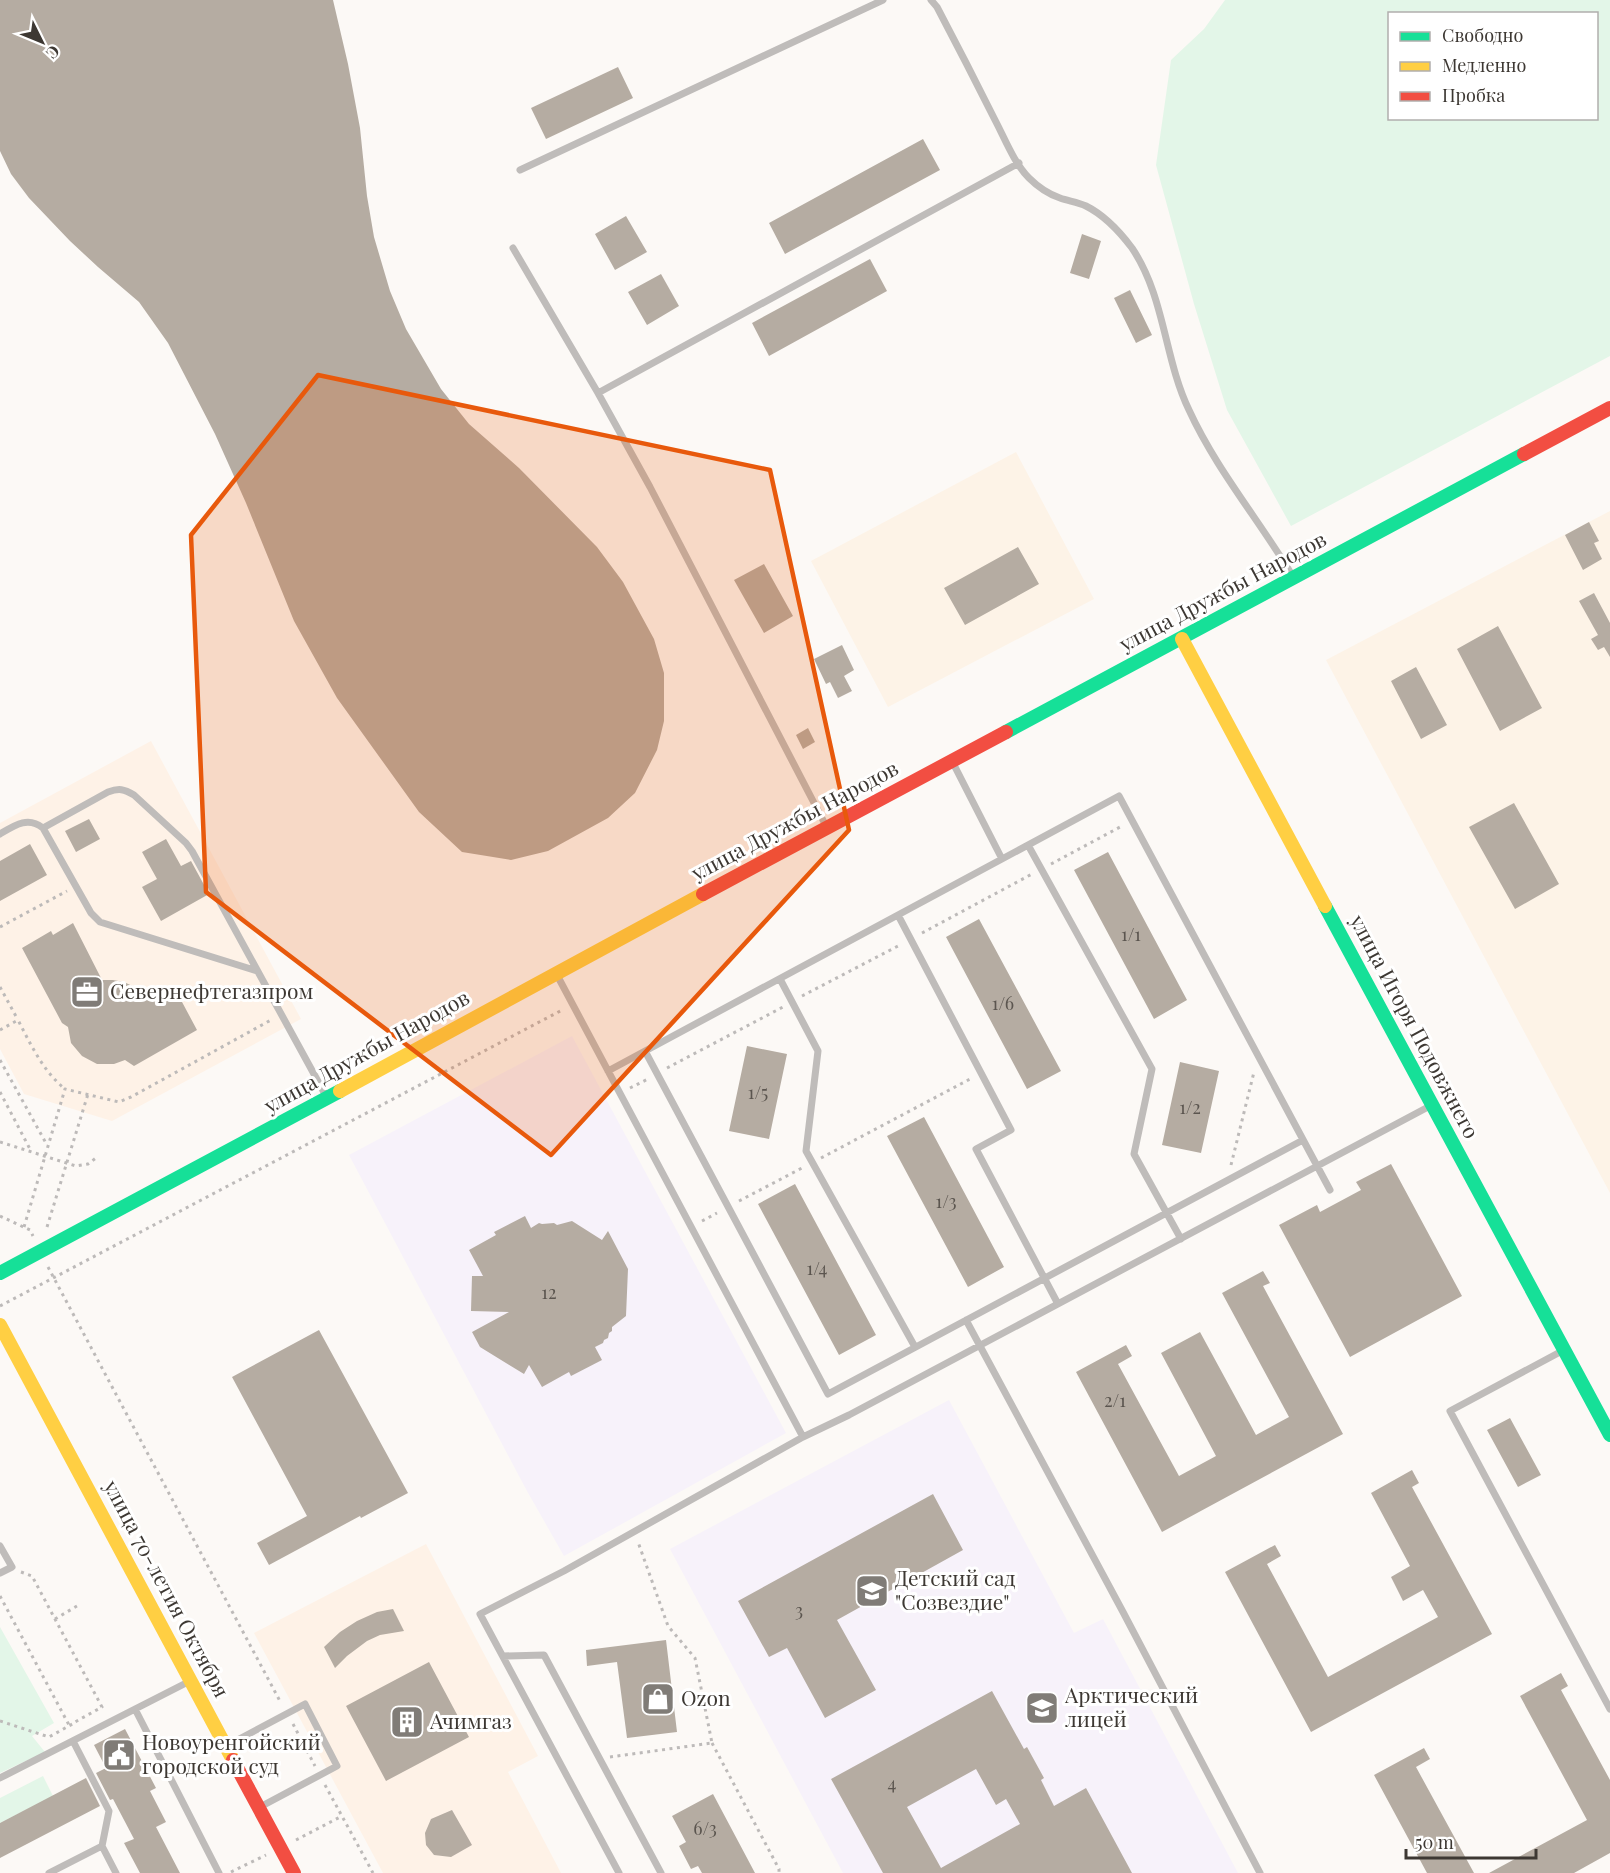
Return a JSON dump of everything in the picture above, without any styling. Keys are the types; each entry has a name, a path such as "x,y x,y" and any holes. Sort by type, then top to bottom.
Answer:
{"street":[{"name":"улица Дружбы Народов","path":"0,1273 1610,408"},
{"name":"улица Игоря Подовжнего","path":"1182,639 1610,1435"},
{"name":"улица 70-летия Октября","path":"0,1325 294,1873"}],"lane":[{"path":"520,170 883,0"},
{"path":"931,0 937,7 1018,163 1027,176 1038,186 1058,197 1085,205 1109,222 1132,248 1158,302 1188,408 1216,460 1294,577"},
{"path":"598,393 1018,163"},
{"path":"513,248 598,393 692,566 827,828"},
{"path":"952,761 1002,859"},
{"path":"44,828 108,792 125,789 186,843 327,1098"},
{"path":"608,1071 1119,796 1330,1190"},
{"path":"0,834 19,823 26,822 33,822 44,828 91,913 95,919 106,926 257,971"},
{"path":"1028,845 1152,1069 1134,1154 1181,1239"},
{"path":"898,915 1011,1130 976,1149 1058,1304"},
{"path":"556,973 803,1437"},
{"path":"780,978 818,1051 806,1151 915,1347"},
{"path":"645,1051 828,1394 1303,1140"},
{"path":"619,1873 480,1614 634,1532 803,1437 980,1346 1432,1105"},
{"path":"966,1320 1260,1873"},
{"path":"1564,1349 1450,1411 1610,1709"},
{"path":"0,1546 12,1567 0,1573"},
{"path":"503,1656 544,1655 661,1873"},
{"path":"0,1778 191,1680"},
{"path":"226,1746 305,1704 337,1766 259,1807"},
{"path":"135,1709 219,1873"},
{"path":"73,1741 109,1811 102,1846 116,1873"},
{"path":"49,1873 102,1846"}],"path":[{"path":"620,1094 1132,821"},
{"path":"0,927 76,886"},
{"path":"0,987 45,1070 54,1080 65,1089 120,1101 281,1014"},
{"path":"0,1306 572,1004"},
{"path":"0,1030 18,1020"},
{"path":"1227,1180 1258,1056"},
{"path":"0,1060 48,1146"},
{"path":"691,1227 981,1073"},
{"path":"24,1227 65,1089"},
{"path":"0,1092 32,1152"},
{"path":"47,1228 88,1094"},
{"path":"0,1142 76,1166 88,1164 96,1158"},
{"path":"0,1216 30,1230 53,1278 373,1873"},
{"path":"634,1532 668,1626 695,1658 712,1743 779,1873"},
{"path":"0,1721 49,1737 102,1707 32,1576 12,1567"},
{"path":"0,1596 69,1725"},
{"path":"54,1619 77,1606"},
{"path":"75,1722 83,1736"},
{"path":"599,1758 712,1743"}],"highlighted area":[{"path":"318,375 770,470 849,830 551,1155 206,892 191,535"}],"shaded area":[{"path":"1016,452 1094,599 888,707 811,561"},
{"path":"1610,511 1610,1193 1326,660"},
{"name":"Севернефтегазпром","path":"151,741 301,1019 112,1121 24,1094 0,1049 0,823"},
{"path":"572,1036 786,1433 564,1556 527,1491 349,1155"},
{"path":"949,1400 1074,1633 1103,1619 1238,1873 843,1873 670,1549"},
{"name":"Ачимгаз","path":"426,1544 538,1756 508,1772 561,1873 383,1873 254,1633"}],"green space":[{"path":"1225,0 1610,0 1610,356 1291,526 1227,410 1194,304 1156,165 1171,60 1204,29"},
{"path":"0,1627 54,1723 32,1736 45,1752 0,1773"},
{"path":"43,1776 53,1796 0,1823 0,1798"}],"building":[{"path":"0,0 333,0 360,128 374,237 390,291 406,329 441,389 469,424 519,468 597,547 623,582 654,639 664,673 664,721 657,750 635,793 608,818 548,851 511,860 462,852 419,812 337,698 294,621 215,434 168,343 139,302 70,241 29,198 11,174 0,151"},
{"path":"618,67 633,98 546,139 531,108"},
{"path":"923,139 940,170 785,254 769,223"},
{"path":"626,216 647,252 615,270 595,234"},
{"path":"1082,234 1101,241 1089,279 1070,273"},
{"path":"870,259 887,291 769,356 752,323"},
{"path":"661,274 679,306 647,325 628,292"},
{"path":"1130,290 1152,335 1136,343 1114,298"},
{"path":"1589,522 1599,541 1594,543 1602,559 1583,570 1565,535"},
{"path":"1018,547 1039,584 965,625 944,588"},
{"path":"764,564 793,616 764,633 734,580"},
{"path":"1594,593 1610,623 1610,657 1604,647 1598,650 1591,639 1598,635 1579,601"},
{"path":"1498,626 1542,708 1500,731 1457,649"},
{"path":"842,645 854,670 844,676 852,691 838,698 830,682 826,684 814,659"},
{"path":"1416,667 1447,725 1421,739 1391,681"},
{"path":"808,728 815,742 803,749 796,735"},
{"path":"1514,803 1559,884 1515,909 1469,827"},
{"path":"89,819 100,839 76,852 65,831"},
{"path":"166,839 181,866 191,861 209,894 161,921 142,887 157,879 142,852"},
{"path":"30,844 47,875 0,901 0,861"},
{"path":"1108,852 1187,1000 1154,1019 1074,870"},
{"path":"979,919 1061,1071 1027,1089 946,937"},
{"name":"Севернефтегазпром","path":"73,923 102,980 124,982 155,997 174,987 197,1030 134,1066 125,1060 114,1064 97,1064 82,1056 71,1043 68,1027 62,1023 22,948 51,931 53,935"},
{"path":"747,1046 787,1054 769,1139 729,1131"},
{"path":"1180,1062 1219,1071 1201,1153 1162,1145"},
{"path":"924,1117 1004,1267 968,1287 887,1136"},
{"path":"1391,1164 1462,1296 1350,1357 1279,1225 1317,1205 1320,1212 1361,1190 1356,1182"},
{"path":"795,1184 876,1335 839,1355 758,1204"},
{"path":"525,1216 531,1228 539,1223 557,1225 572,1221 602,1240 608,1231 628,1269 626,1316 612,1327 612,1331 603,1343 595,1347 602,1360 571,1376 569,1372 542,1387 529,1365 524,1374 480,1347 472,1332 509,1312 471,1311 472,1276 483,1276 469,1250 496,1235 494,1232"},
{"path":"1263,1271 1270,1283 1263,1286 1343,1434 1162,1532 1076,1372 1126,1345 1132,1356 1118,1364 1179,1476 1216,1456 1161,1353 1200,1332 1256,1435 1289,1417 1222,1293"},
{"path":"319,1330 408,1493 269,1565 257,1543 307,1516 232,1377"},
{"path":"1510,1418 1541,1475 1518,1487 1487,1430"},
{"path":"1412,1470 1419,1483 1412,1487 1492,1634 1311,1732 1225,1572 1275,1545 1281,1556 1267,1564 1328,1677 1438,1617 1423,1590 1403,1601 1391,1577 1410,1566 1371,1493"},
{"path":"933,1494 963,1550 837,1620 876,1690 825,1718 787,1648 769,1657 738,1601"},
{"path":"393,1609 404,1631 380,1635 367,1641 335,1668 324,1647 340,1632 357,1621 377,1612"},
{"path":"666,1640 677,1732 627,1738 617,1662 587,1666 586,1650"},
{"name":"Ачимгаз","path":"429,1662 469,1737 386,1781 346,1706"},
{"path":"1561,1673 1568,1686 1561,1690 1610,1780 1610,1853 1574,1873 1489,1873 1587,1820 1520,1696"},
{"path":"992,1691 1024,1749 1027,1747 1044,1778 1041,1780 1054,1806 1086,1788 1132,1873 883,1873 831,1779","holes":["976,1769 996,1805 1006,1799 1020,1824 941,1868 907,1807"]},
{"path":"125,1729 156,1788 150,1791 166,1822 156,1827 180,1873 140,1873 124,1843 134,1839 96,1773 106,1768 94,1745"},
{"path":"1424,1748 1430,1759 1416,1767 1474,1873 1427,1873 1374,1775"},
{"path":"86,1778 100,1806 0,1858 0,1823"},
{"path":"713,1794 755,1873 702,1873 698,1866 691,1869 679,1846 686,1842 672,1816"},
{"path":"452,1810 472,1845 451,1857 434,1855 426,1845 425,1833 431,1819"}],"traffic: fast":[{"path":"1006,732 1524,454"},
{"path":"1325,906 1610,1435"},
{"path":"0,1273 340,1091"}],"traffic: slow":[{"path":"1182,639 1325,906"},
{"path":"340,1091 703,894"},
{"path":"0,1325 233,1760"}],"traffic: jam":[{"path":"1524,454 1610,408"},
{"path":"703,894 1006,732"},
{"path":"233,1760 294,1873"}],"place":[{"name":"Севернефтегазпром","path":"87,992"},
{"name":"Детский сад \"Созвездие\"","path":"872,1591"},
{"name":"Ozon","path":"658,1699"},
{"name":"Арктический лицей","path":"1042,1708"},
{"name":"Ачимгаз","path":"407,1722"},
{"name":"Новоуренгойский городской суд","path":"119,1755"}]}
